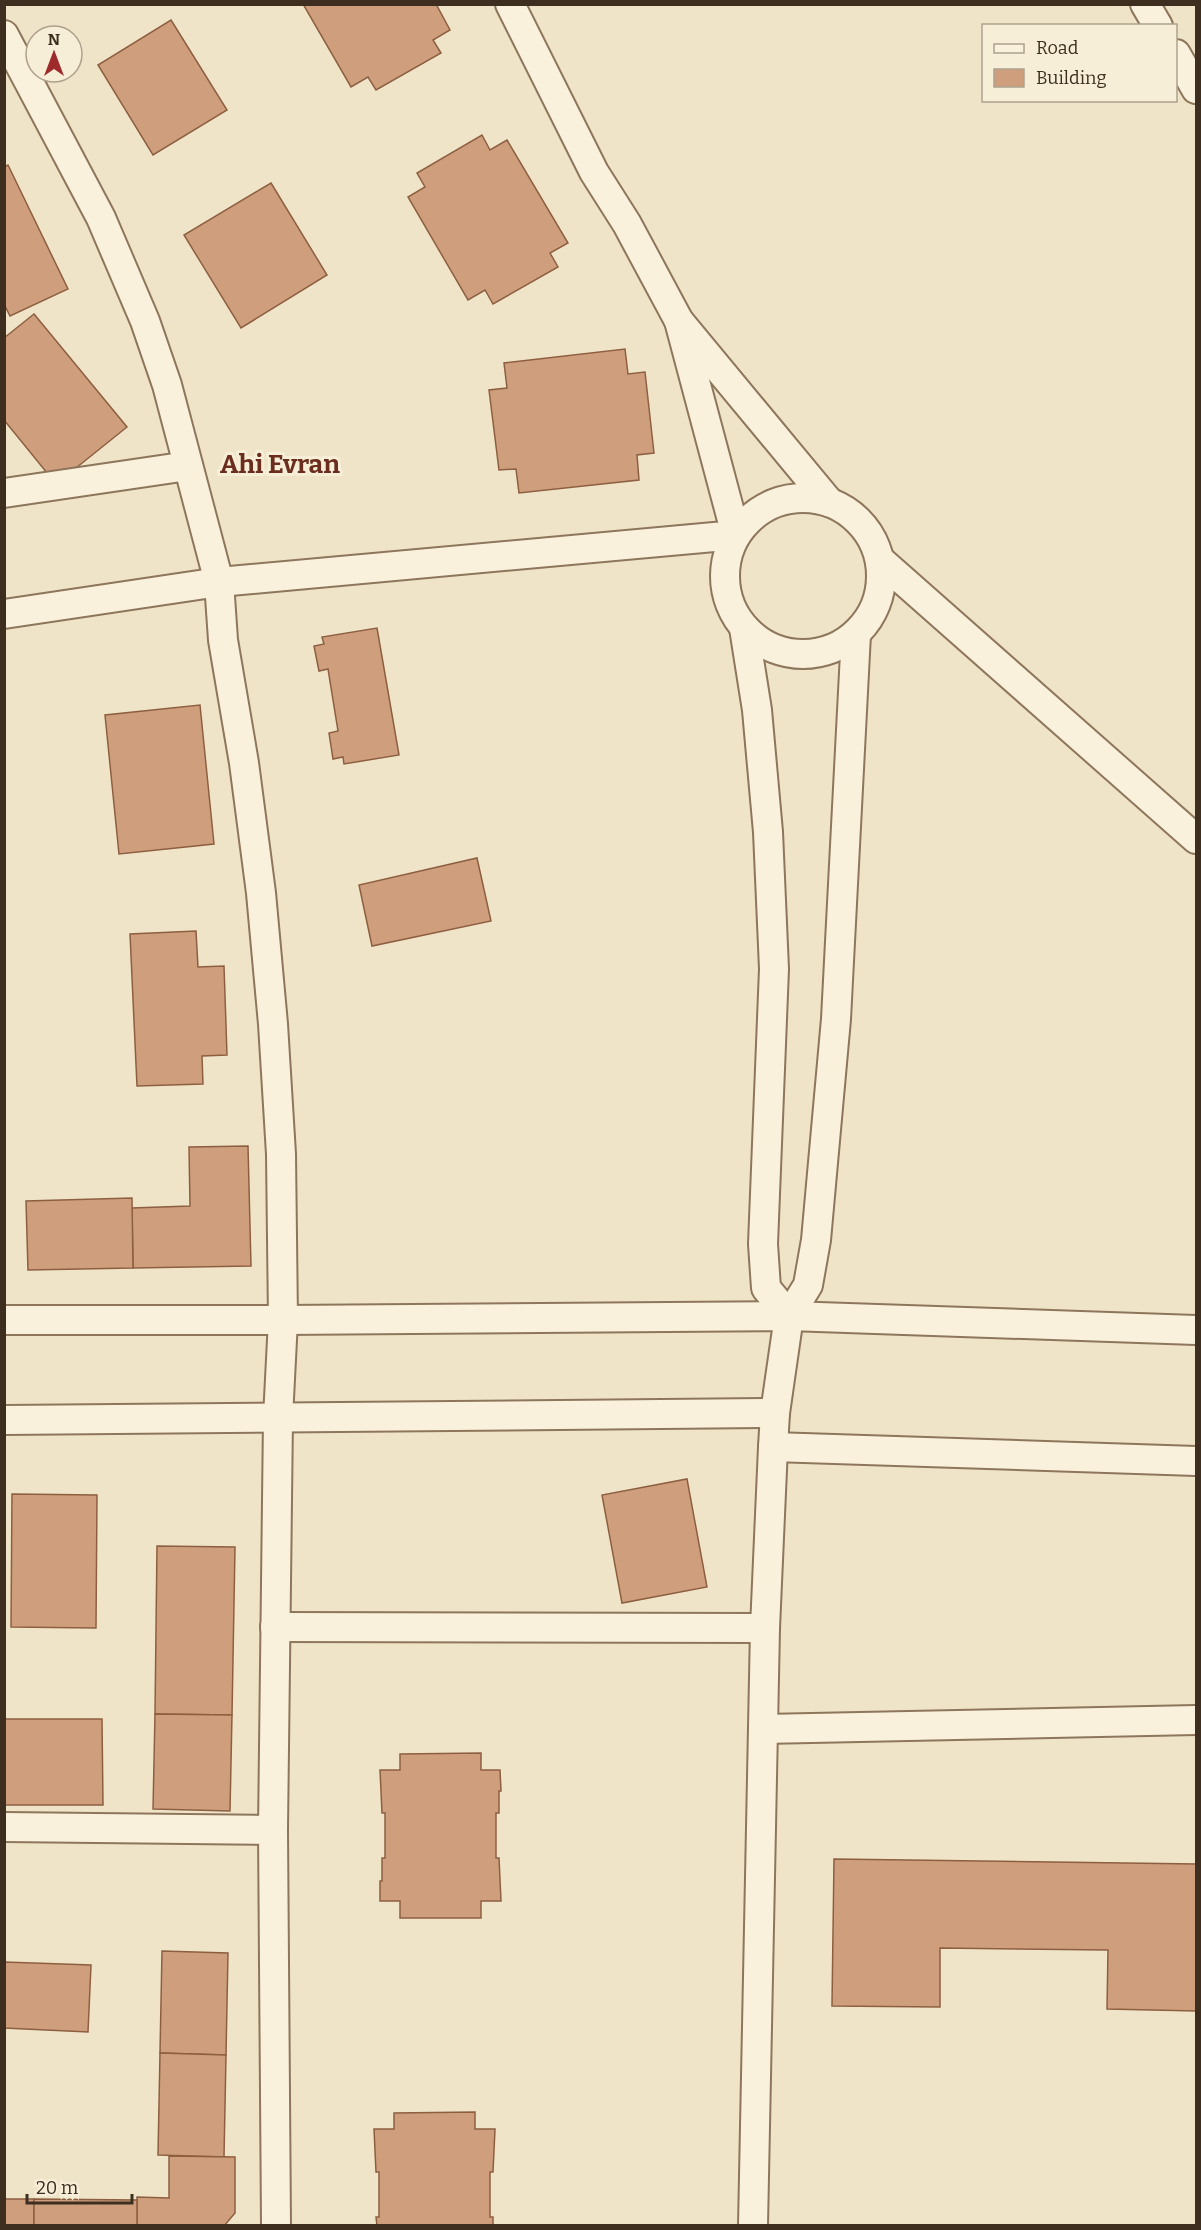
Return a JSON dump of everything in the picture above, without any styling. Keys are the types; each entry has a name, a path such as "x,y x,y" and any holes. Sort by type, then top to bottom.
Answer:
{"street":[{"path":"510,4 594,172 627,224 679,321 829,502 852,515 870,535 880,560 881,587 873,612 856,634 836,648 811,654 786,653 763,644 744,628 730,607 724,582 726,558 736,535 752,516 776,502 802,498 829,502"},
{"path":"1145,4 1157,24"},
{"path":"4,35 42,102 120,258 163,374 219,582 223,640 244,763 261,893 273,1024 281,1154 283,1320 278,1418 273,1830 276,2226"},
{"path":"1177,56 1197,89"},
{"path":"679,321 736,535"},
{"path":"4,493 188,466"},
{"path":"4,614 219,582 736,535"},
{"path":"880,560 1197,839"},
{"path":"744,628 758,710 768,832 774,969 763,1244 766,1288 789,1316"},
{"path":"753,2226 765,1628 772,1447 789,1316 808,1285 816,1240 836,1019 856,634"},
{"path":"4,1320 789,1316 1197,1330"},
{"path":"4,1420 775,1413"},
{"path":"772,1447 1197,1461"},
{"path":"275,1627 765,1628"},
{"path":"763,1729 1197,1720"},
{"path":"4,1827 273,1830"}],"building":[{"path":"303,4 436,4 450,30 433,40 441,53 376,90 368,77 351,87"},
{"path":"171,20 227,110 153,155 98,65"},
{"path":"482,135 490,150 507,140 568,243 550,253 558,267 493,304 485,290 468,300 408,197 425,187 417,173"},
{"path":"8,165 68,289 10,316 4,304 4,167"},
{"path":"271,183 327,275 241,328 184,235"},
{"path":"34,314 127,427 56,484 4,420 4,338"},
{"path":"625,349 628,374 645,372 654,453 637,455 639,480 519,493 516,469 499,470 489,390 507,388 504,363"},
{"path":"377,628 399,755 344,764 343,757 333,759 329,733 338,731 328,669 319,671 314,646 324,644 322,637"},
{"path":"200,705 214,844 119,854 105,715"},
{"path":"477,858 491,921 372,946 359,885"},
{"path":"196,931 198,967 224,966 227,1055 202,1056 203,1084 137,1086 130,934"},
{"path":"248,1146 251,1266 133,1268 132,1208 190,1206 189,1147"},
{"path":"132,1198 133,1268 28,1270 26,1201"},
{"path":"687,1479 707,1587 622,1603 602,1495"},
{"path":"12,1494 97,1495 96,1628 11,1627"},
{"path":"157,1546 235,1547 232,1715 155,1714"},
{"path":"155,1714 232,1715 230,1811 153,1809"},
{"path":"4,1719 102,1719 103,1805 4,1805"},
{"path":"481,1753 481,1770 500,1770 499,1813 496,1813 496,1858 499,1858 501,1901 481,1901 481,1918 400,1918 400,1901 380,1901 382,1858 385,1858 385,1813 382,1813 380,1770 400,1770 400,1754"},
{"path":"834,1859 1196,1864 1196,2011 1107,2009 1108,1950 940,1948 940,2007 832,2006"},
{"path":"162,1951 228,1953 226,2055 160,2053"},
{"path":"4,1962 91,1965 88,2032 4,2028"},
{"path":"160,2053 226,2055 224,2157 158,2155"},
{"path":"475,2112 475,2129 495,2129 493,2172 490,2172 490,2217 493,2217 493,2226 377,2226 379,2172 376,2172 374,2129 394,2129 394,2113"},
{"path":"169,2156 235,2157 235,2213 224,2226 137,2226 137,2197 169,2198"},
{"path":"4,2199 34,2199 34,2226 4,2226"},
{"path":"34,2199 137,2200 137,2226 34,2226"}],"district":[{"name":"Ahi Evran","path":"280,464"}]}
